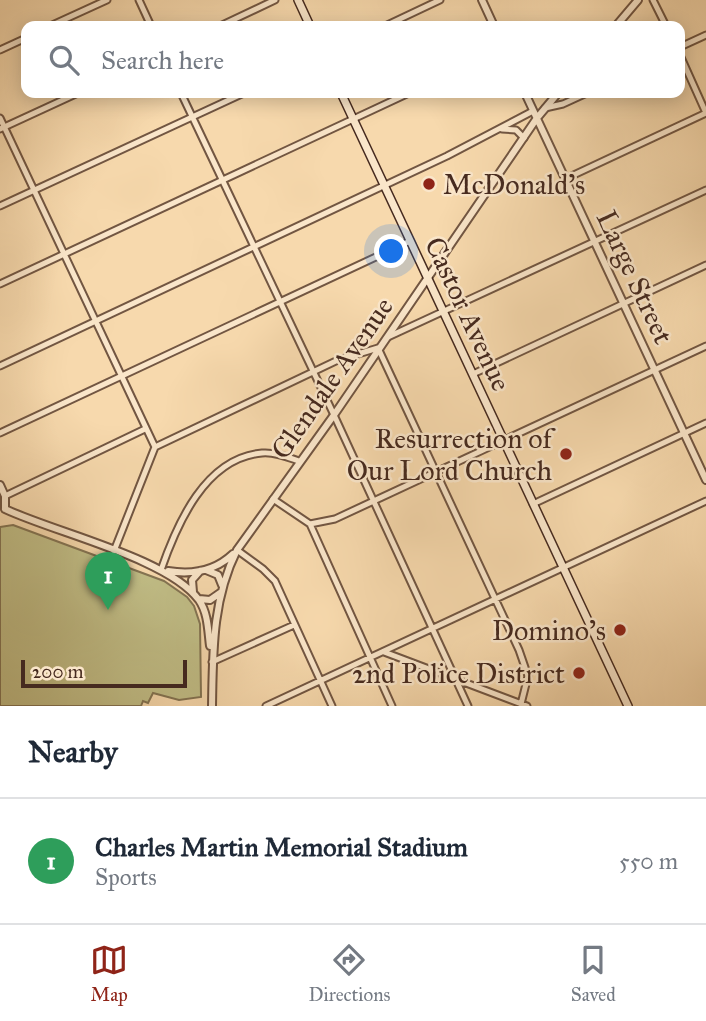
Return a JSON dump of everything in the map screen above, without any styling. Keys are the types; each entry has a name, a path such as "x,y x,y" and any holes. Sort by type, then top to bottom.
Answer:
{"main road":[{"path":"298,0 308,21"},
{"name":"Castor Avenue","path":"343,98 628,706"}],"street":[{"path":"61,21 107,0"},
{"path":"139,0 148,21"},
{"path":"231,21 275,0"},
{"path":"396,21 440,0"},
{"path":"482,0 492,21"},
{"path":"620,21 638,0"},
{"path":"653,0 664,21"},
{"path":"685,45 706,35"},
{"path":"0,50 21,40"},
{"path":"565,179 706,113 685,66"},
{"path":"2,128 67,98"},
{"path":"183,98 334,415 467,706"},
{"path":"0,206 233,98"},
{"path":"0,285 398,98"},
{"name":"Large Street","path":"527,98 706,480"},
{"name":"Glendale Avenue","path":"212,662 206,617 192,590 191,582 194,576 224,562 237,550 334,415 537,118 554,98"},
{"path":"545,108 576,98"},
{"path":"0,366 499,130 533,111"},
{"path":"0,118 2,128 155,447"},
{"path":"499,130 516,130 524,138"},
{"path":"386,338 706,190"},
{"path":"0,433 410,241"},
{"path":"473,374 706,265"},
{"path":"310,524 335,519 706,346"},
{"path":"114,551 155,447 338,360 378,348 527,669 524,705 384,652"},
{"path":"533,504 706,423"},
{"path":"5,496 145,429"},
{"path":"161,570 174,531 187,507 202,488 228,466 261,453 277,453 299,461"},
{"path":"0,485 5,496 0,517"},
{"path":"273,499 310,524 392,706"},
{"path":"269,705 706,500"},
{"path":"3,508 161,570 183,582 196,597 210,600 221,590 218,575 203,571 180,573 161,570"},
{"path":"237,550 270,575 332,706"},
{"name":"Glendale Avenue","path":"212,706 216,616 221,590 237,550"},
{"path":"212,662 295,625"}],"shaded area":[{"path":"13,525 164,581 187,597 194,606 200,624 201,697 179,700 153,693 148,703 143,701 141,706 0,706 0,527"}],"place":[{"name":"McDonald's","path":"429,184"},
{"name":"Resurrection of Our Lord Church","path":"566,454"},
{"name":"Charles Martin Memorial Stadium","path":"108,610"},
{"name":"Domino's","path":"620,630"},
{"name":"2nd Police District","path":"579,673"}]}
